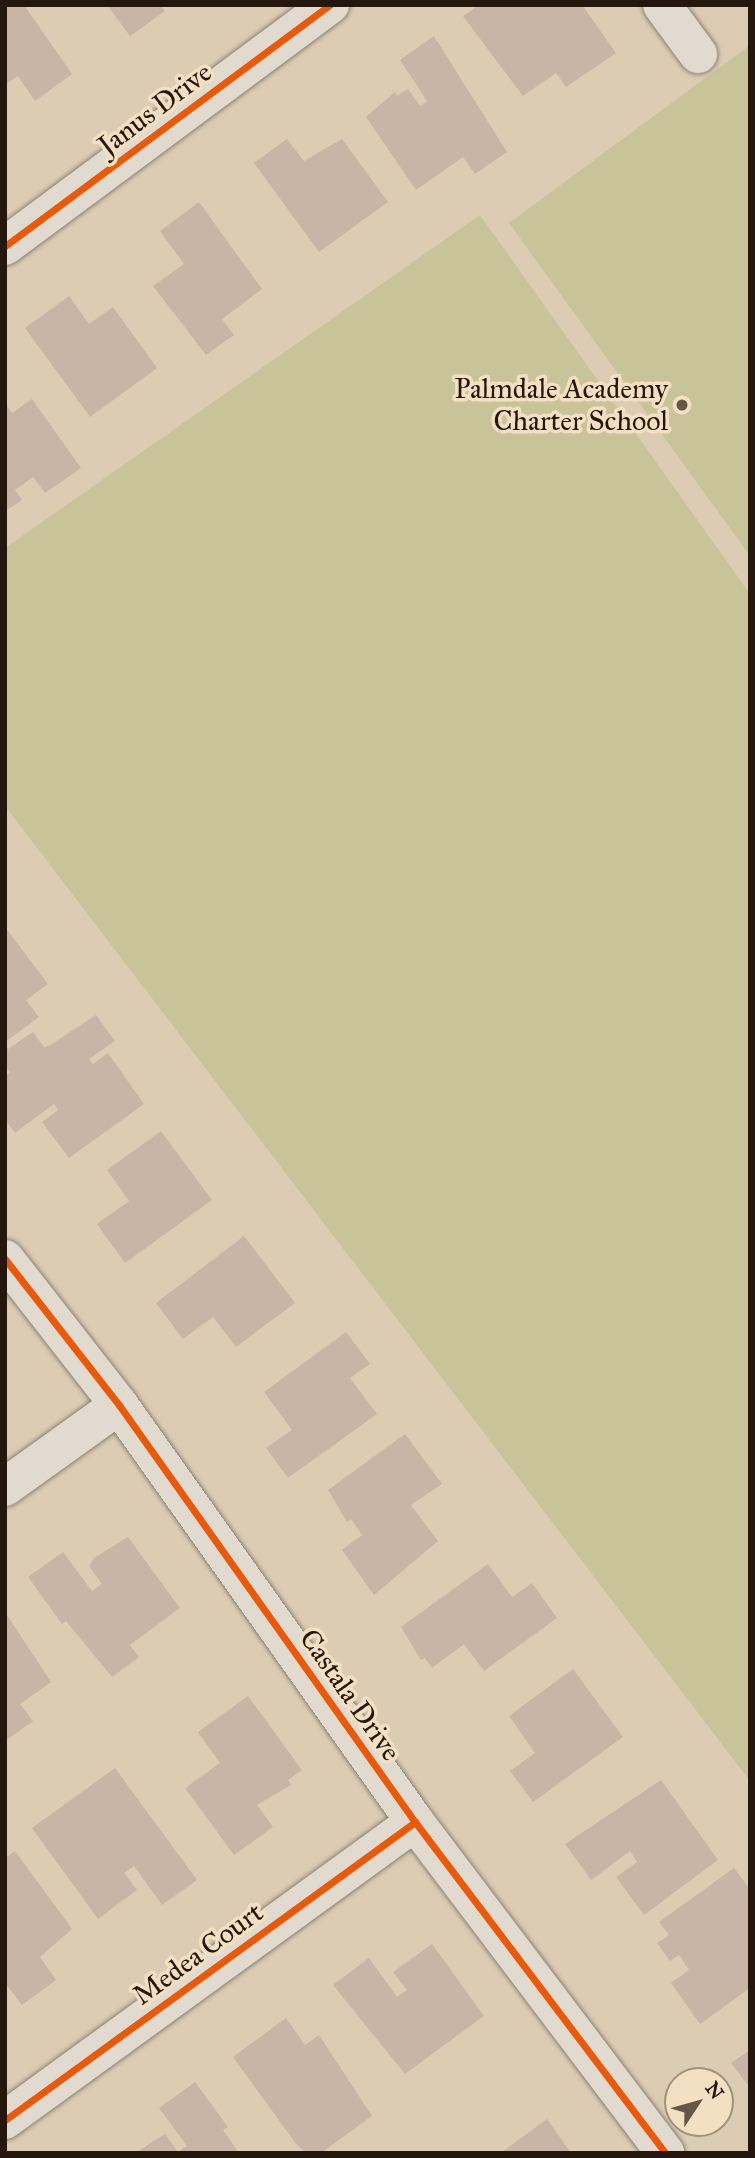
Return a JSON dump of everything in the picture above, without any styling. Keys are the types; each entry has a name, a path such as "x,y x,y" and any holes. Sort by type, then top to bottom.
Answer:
{"street":[{"name":"Janus Drive","path":"5,246 330,5"},
{"path":"662,5 698,54"},
{"name":"Castala Drive","path":"5,1259 119,1405 415,1822 665,2153"},
{"path":"5,1487 119,1405"},
{"name":"Medea Court","path":"5,2120 415,1822"}],"shaded area":[{"name":"Palmdale Academy Charter School","path":"750,45 750,556 509,223"},
{"path":"480,215 750,594 750,1781 5,806 5,548"}],"building":[{"path":"5,5 24,5 72,74 35,101 18,76 5,85"},
{"path":"107,5 160,5 165,11 130,36"},
{"path":"479,5 582,5 616,53 566,87 556,73 523,96 463,16"},
{"path":"434,36 507,152 475,174 463,157 416,190 366,117 395,92 397,96 408,89 420,106 427,101 400,60"},
{"path":"287,139 304,161 342,139 388,202 319,252 254,163"},
{"path":"199,202 262,289 222,319 234,335 206,355 153,286 184,264 160,231"},
{"path":"69,296 89,324 113,307 157,368 90,417 25,328"},
{"path":"32,399 81,468 45,493 33,477 15,490 22,500 5,511 5,404 12,413"},
{"path":"5,927 48,984 26,1000 39,1017 5,1042"},
{"path":"96,1015 115,1041 89,1059 93,1064 108,1053 144,1104 69,1158 42,1122 58,1110 54,1104 15,1133 5,1120 5,1076 10,1072 5,1066 5,1045 8,1049 33,1032 44,1047 49,1046"},
{"path":"161,1131 212,1200 125,1263 97,1224 129,1201 107,1170"},
{"path":"244,1236 295,1303 236,1347 213,1317 183,1339 156,1303"},
{"path":"346,1332 370,1364 350,1378 377,1414 288,1478 266,1448 292,1430 264,1392"},
{"path":"405,1434 442,1484 411,1505 438,1541 374,1595 342,1550 362,1535 351,1519 347,1522 328,1490"},
{"path":"128,1537 180,1608 130,1645 139,1657 112,1677 66,1621 62,1624 28,1577 63,1552 92,1591 102,1584 89,1566 94,1558"},
{"path":"488,1564 512,1597 532,1583 557,1618 484,1671 464,1644 432,1668 425,1658 421,1660 401,1627"},
{"path":"5,1612 51,1682 20,1704 33,1721 5,1741"},
{"path":"573,1669 623,1737 533,1802 510,1771 535,1753 509,1716"},
{"path":"248,1696 302,1770 288,1780 291,1785 257,1805 273,1827 234,1855 185,1788 220,1763 198,1732"},
{"path":"115,1768 197,1880 162,1905 134,1866 124,1873 137,1890 98,1919 32,1828"},
{"path":"661,1780 718,1860 644,1915 616,1877 637,1862 630,1851 591,1880 565,1844"},
{"path":"15,1851 72,1929 40,1957 56,1980 22,2005 5,1983 5,1858"},
{"path":"734,1868 750,1889 750,1988 700,2024 671,1983 689,1970 679,1955 670,1961 657,1943 669,1935 659,1922"},
{"path":"432,1944 484,2016 405,2074 333,1985 369,1958 397,1997 407,1990 393,1972"},
{"path":"286,2018 305,2045 319,2035 372,2116 321,2153 306,2153 297,2145 233,2057"},
{"path":"750,2050 750,2088 731,2063"},
{"path":"195,2082 228,2127 223,2130 239,2153 142,2153 140,2150 165,2134 178,2152 187,2146 159,2108"},
{"path":"547,2119 571,2153 501,2153"}],"cycle path":[{"path":"5,246 330,5"},
{"path":"5,1259 119,1405 415,1822 665,2153"},
{"path":"5,2120 415,1822"}],"place":[{"name":"Palmdale Academy Charter School","path":"682,405"}]}
